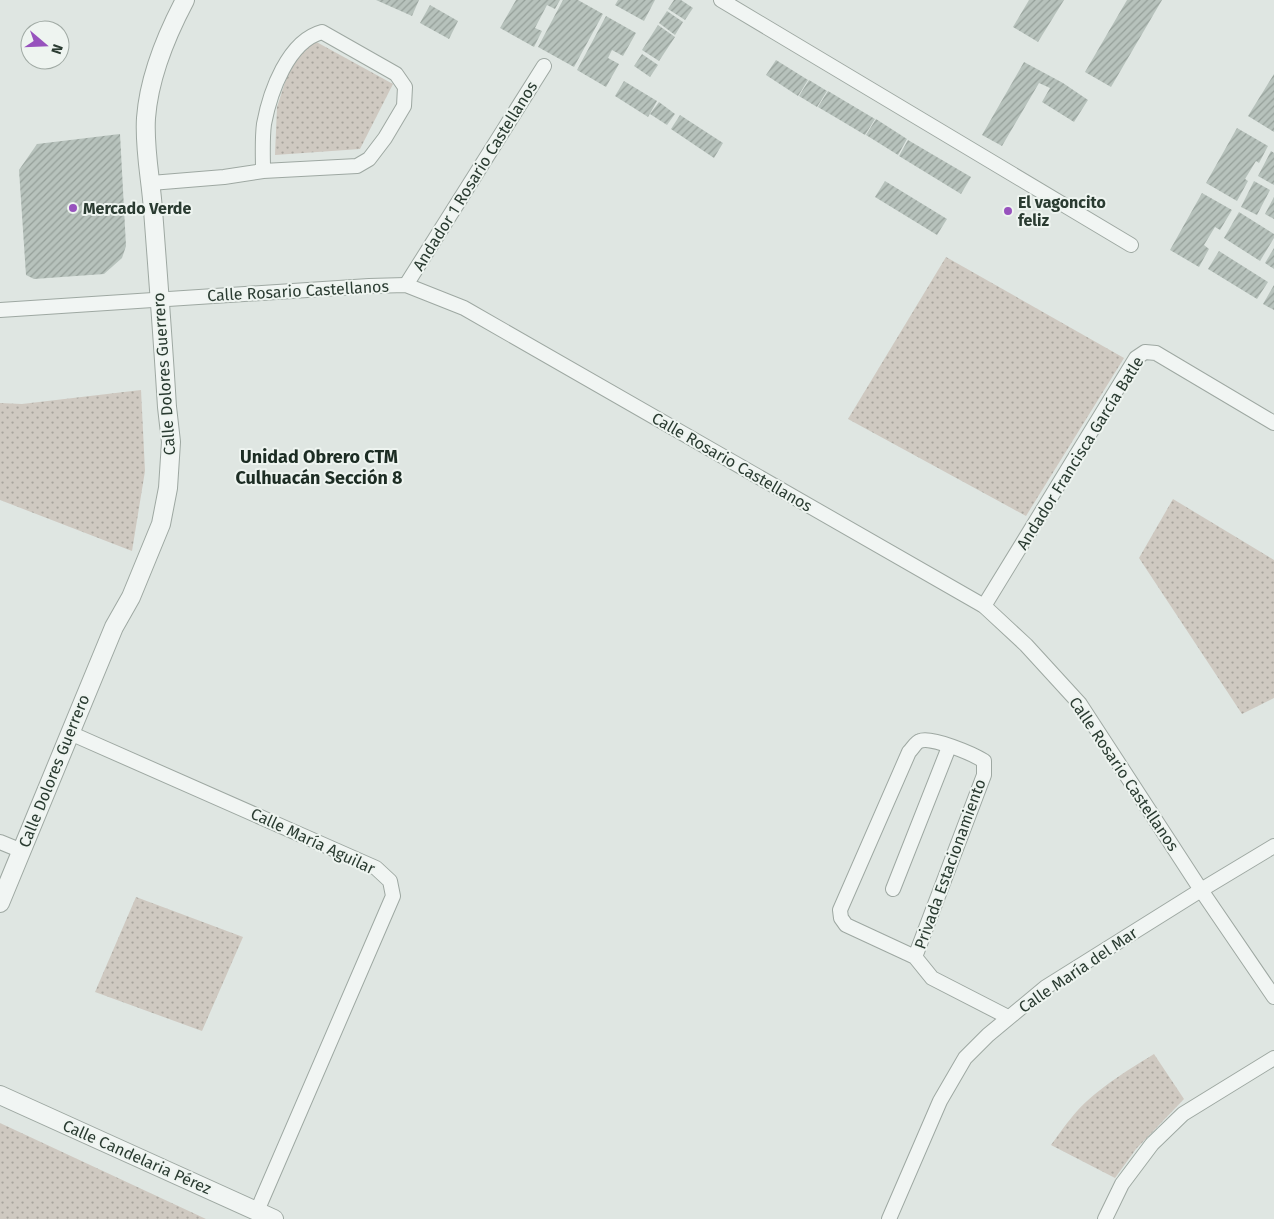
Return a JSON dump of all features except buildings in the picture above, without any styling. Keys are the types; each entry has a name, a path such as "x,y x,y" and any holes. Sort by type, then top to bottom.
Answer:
{"street":[{"name":"Calle Dolores Guerrero","path":"0,903 114,627 131,597 161,524 168,488 171,442 151,183 146,145 146,118 155,68 185,0"},
{"path":"721,0 1131,245"},
{"path":"151,183 224,178 263,171 357,166 369,159 385,138 404,106 405,87 396,74 322,32 312,34 294,50 274,88 264,125 263,171"},
{"name":"Andador 1 Rosario Castellanos","path":"406,286 544,66"},
{"name":"Calle Rosario Castellanos","path":"0,310 368,286 406,286 464,308 984,606 1026,645 1080,704 1201,890 1274,997"},
{"name":"Andador Francisca García Batle","path":"984,606 1136,358 1145,352 1156,353 1274,423"},
{"name":"Calle María Aguilar","path":"70,733 376,868 390,881 392,896 257,1211"},
{"name":"Privada Estacionamiento","path":"915,957 984,775 984,761 976,755 927,739 918,741 910,752 840,910 841,918 846,925 915,957 932,978 1008,1017"},
{"path":"893,889 949,747"},
{"path":"0,842 22,851"},
{"name":"Calle María del Mar","path":"893,1218 940,1101 965,1058 988,1034 1046,987 1274,846"},
{"path":"1105,1219 1122,1184 1152,1144 1184,1114 1274,1058"},
{"name":"Calle Candelaria Pérez","path":"0,1095 274,1219"}],"shaded area":[{"path":"311,39 393,84 360,149 275,155 277,107 289,70"},
{"path":"946,257 1124,358 1026,516 848,419"},
{"path":"141,390 145,471 132,551 0,500 0,403 22,404"},
{"path":"1173,499 1274,560 1274,698 1242,714 1139,558"},
{"path":"136,897 243,937 202,1031 95,992"},
{"path":"1154,1054 1184,1099 1136,1149 1115,1178 1051,1145 1069,1120 1090,1099 1110,1082"},
{"path":"0,1123 206,1219 0,1219"}],"place":[{"name":"Mercado Verde","path":"73,208"},
{"name":"El vagoncito feliz","path":"1008,211"}],"district":[{"name":"Unidad Obrero CTM Culhuacán Sección 8","path":"319,467"}]}
